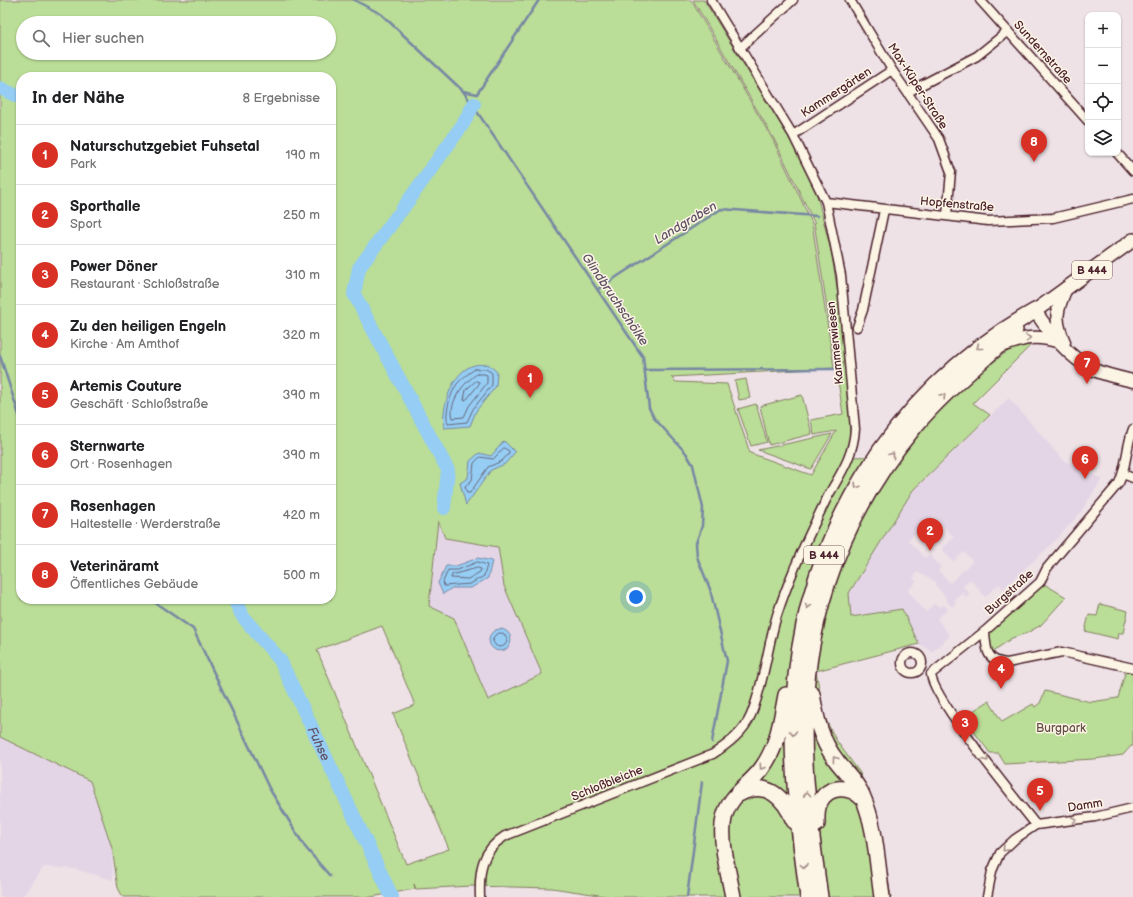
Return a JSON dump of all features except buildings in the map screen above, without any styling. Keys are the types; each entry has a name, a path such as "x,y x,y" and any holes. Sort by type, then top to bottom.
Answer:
{"highway":[{"name":"B 444","path":"820,897 813,847 805,762 805,704 803,667 839,550 850,524 869,490 888,461 917,424 965,374 997,348 1035,310"},
{"name":"B 444","path":"808,897 799,834 792,734 803,667 808,606 830,539 851,495 878,454 906,416 960,362 998,333 1035,310"},
{"path":"733,897 723,831 726,812 732,800 760,772 773,749 780,731 790,676 803,667 816,718 823,738 836,760 857,785 865,802 871,822 882,897"},
{"path":"813,847 816,836 818,807 827,793 837,789 848,789 858,794 865,802"},
{"path":"732,800 741,793 751,790 763,790 775,794 788,808 799,834"}],"main road":[{"name":"B 444","path":"1035,310 1133,240"}],"street":[{"name":"Kammerwiesen","path":"711,0 794,135 826,202 841,275 855,421 854,441 850,459 828,496 795,566 777,615 757,696"},
{"path":"740,48 793,0"},
{"name":"Max-Küper-Straße","path":"850,0 892,70 939,139 951,172 947,215"},
{"name":"Sundernstraße","path":"980,0 1087,120"},
{"path":"908,92 977,56 1008,31"},
{"name":"Kammergärten","path":"794,135 892,70"},
{"path":"1120,156 1133,171"},
{"name":"Hopfenstraße","path":"826,202 988,221 1053,218 1133,199"},
{"name":"Kammerwiesen","path":"856,327 863,310 884,210"},
{"path":"1063,346 1057,327 1056,317 1058,306 1066,288"},
{"path":"1035,310 1063,346 1084,364 1095,370 1133,381"},
{"path":"997,348 1024,338 1035,336 1063,346"},
{"path":"1133,429 1127,449 1123,474 1133,478"},
{"name":"Burgstraße","path":"931,678 1040,582 1047,568 1106,499 1123,474"},
{"path":"985,631 990,658 1000,663 1007,664 1062,652 1133,668"},
{"path":"921,668 931,678 953,717 1036,825"},
{"name":"Schloßbleiche","path":"480,897 483,863 488,850 495,842 515,832 713,754 727,745 740,732 751,716 757,696"},
{"name":"Damm","path":"987,897 993,867 1000,853 1015,839 1036,825 1096,817 1133,808"}],"shaded area":[{"path":"1009,398 1063,460 1102,479 1080,513 1056,540 1003,589 999,584 985,597 970,579 963,586 970,594 967,598 963,593 954,600 956,603 952,607 935,585 936,582 917,572 913,579 917,581 908,591 926,612 934,604 940,607 944,605 948,609 937,619 950,636 932,652 919,644 902,609 851,617 849,593 913,490","holes":["934,516 954,537 942,549 953,562 964,552 973,561 950,583 938,570 941,567 929,554 925,558 908,540"]},
{"path":"438,520 445,538 498,547 504,586 542,674 487,700 454,618 429,606"},
{"path":"0,737 90,781 112,848 113,880 75,869 44,867 22,897 0,897"}],"green space":[{"path":"0,0 691,0 773,140 812,223 834,368 671,377 676,382 727,384 750,453 811,475 836,431 814,435 811,420 843,414 814,222 774,139 693,0 704,0 800,156 816,191 832,255 842,321 849,396 850,442 848,457 894,456 945,398 1020,342 1030,346 973,403 990,415 913,490 849,593 851,617 902,609 919,644 816,671 824,716 836,740 860,773 876,814 891,897 612,897 552,888 471,886 416,889 414,884 415,889 371,897 123,897 118,888 112,848 90,781 0,737","holes":["438,521 445,538 498,547 504,586 542,674 488,700 454,618 429,606","382,626 415,705 393,714 449,849 406,864 317,650"]},
{"path":"746,379 750,398 739,400 735,381"},
{"path":"802,395 812,434 769,445 760,406"},
{"path":"756,404 767,442 751,446 738,409"},
{"path":"832,434 811,469 758,450"},
{"path":"1044,584 1066,597 1041,625 1027,633 1012,638 992,652 988,632"},
{"path":"1100,604 1128,611 1123,633 1119,633 1118,639 1085,631 1089,615 1097,616"},
{"name":"Burgpark","path":"1127,666 1133,668 1133,746 1131,746 1123,755 1094,759 1005,764 998,753 990,753 963,717 989,701 1002,722 1033,704 1035,707 1040,703 1045,691 1091,702 1118,698"}],"water":[{"path":"488,364 497,372 496,386 476,411 470,426 444,428 444,410 454,382 467,368 475,365"},
{"path":"504,441 515,452 505,464 491,470 466,505 460,483 468,478 470,461 479,453 491,456"},
{"path":"478,558 492,561 488,578 471,588 452,588 443,594 438,583 446,566 456,566"},
{"path":"500,629 508,632 511,640 508,648 500,651 492,648 489,640 492,632"}],"waterway":[{"name":"Glindbruchschölke","path":"354,0 381,14 463,91 643,357 649,408 654,418 686,453 693,465 703,508 702,526 696,543 697,557 710,589 727,661 712,742"},
{"path":"463,91 477,94 539,0"},
{"name":"Fuhse","path":"0,88 16,96"},
{"path":"401,211 463,124 474,104"},
{"name":"Landgraben","path":"598,289 721,209 817,216"},
{"path":"397,216 359,268 354,294 448,470 444,508"},
{"path":"0,356 16,406"},
{"path":"646,370 834,369"},
{"path":"157,604 193,629 269,788 305,847 330,876"},
{"name":"Fuhse","path":"236,604 243,617 280,660 392,897"},
{"name":"Glindbruchschölke","path":"687,897 702,782"}],"place":[{"name":"Veterinäramt","path":"1034,162"},
{"name":"Rosenhagen","path":"1087,384"},
{"name":"Naturschutzgebiet Fuhsetal","path":"530,398"},
{"name":"Sternwarte","path":"1085,479"},
{"name":"Sporthalle","path":"930,551"},
{"name":"Zu den heiligen Engeln","path":"1001,689"},
{"name":"Power Döner","path":"965,743"},
{"name":"Artemis Couture","path":"1040,811"}]}
